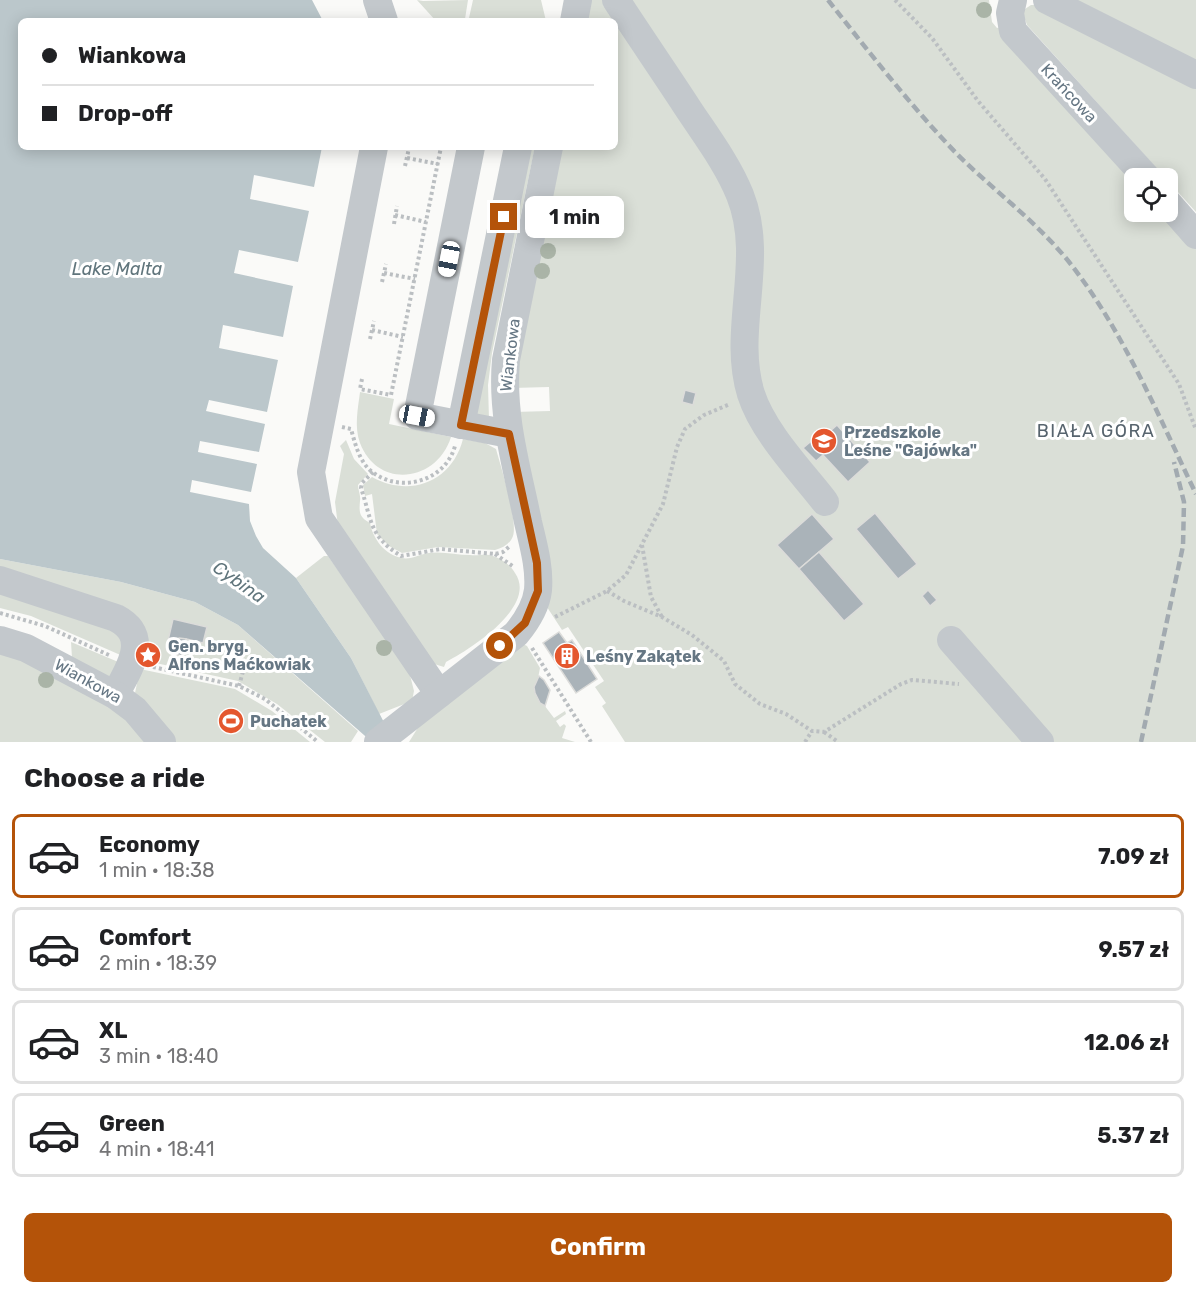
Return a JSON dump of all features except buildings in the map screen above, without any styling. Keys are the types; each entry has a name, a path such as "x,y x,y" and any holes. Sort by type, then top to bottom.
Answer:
{"street":[{"path":"377,0 383,18"},
{"path":"575,18 578,0"},
{"path":"616,0 720,155 740,196 748,224 751,256 746,348 747,372 752,394 765,422 825,502"},
{"name":"Krańcowa","path":"1013,0 1010,13 1013,31 1138,168"},
{"path":"1047,0 1196,75"},
{"path":"373,150 311,472 319,518 439,694"},
{"path":"470,150 417,416 509,434"},
{"path":"461,425 517,150"},
{"name":"Wiankowa","path":"378,742 520,629 531,613 538,591 537,563 509,434 505,400 506,360 548,150"},
{"path":"1178,215 1196,235"},
{"path":"0,580 123,622 132,630 134,636 132,663 115,695"},
{"name":"Wiankowa","path":"0,640 26,648 115,695 135,710 162,742"},
{"path":"951,640 1040,742"}],"path":[{"path":"895,0 932,38 978,101 1045,179 1179,384 1196,430"},
{"path":"405,166 409,150"},
{"path":"362,379 360,389 391,395 440,150"},
{"path":"407,158 438,164"},
{"path":"394,224 397,206"},
{"path":"395,215 426,222"},
{"path":"382,282 386,264"},
{"path":"384,273 415,279"},
{"path":"370,339 374,321"},
{"path":"372,330 403,336"},
{"path":"554,618 607,591 626,575 663,504 677,447 685,429 705,415 752,394"},
{"path":"321,423 351,429 361,459 373,472 386,480 403,483 432,477 443,468 452,455 461,425"},
{"path":"373,472 362,483 361,488 374,531 385,546 401,556 441,549 495,554 503,552 515,538 526,513"},
{"path":"642,544 651,597 662,616"},
{"path":"607,591 624,601 662,616 692,634 724,661 735,684 760,704 786,714 812,731 824,732 838,742"},
{"path":"0,613 45,626 132,663 239,686 265,699 318,742"},
{"path":"520,629 591,742"},
{"path":"239,686 245,664 254,658"},
{"path":"824,732 901,684 912,680 959,684 986,680"},
{"path":"805,742 812,731"}],"shaded area":[{"path":"417,0 468,0 465,18 433,18"},
{"path":"473,0 541,0 545,18 485,18 469,18"},
{"path":"589,0 989,0 992,22 997,28 1001,27 1124,168 1124,222 1171,222 1196,249 1196,742 625,742 602,706 606,703 595,687 604,681 568,627 562,630 545,604 513,412 550,411 549,387 512,388 558,150 618,150 618,18 586,18"},
{"path":"1067,0 1196,0 1196,67"},
{"path":"1031,5 1038,5 1196,85 1196,212 1178,192 1178,168 1156,168 1027,25 1022,11"},
{"path":"525,150 534,150 492,353 488,385 489,419 475,416"},
{"path":"360,392 394,399 389,424 451,437 444,452 433,464 421,471 393,474 380,468 369,458 358,437 357,418"},
{"path":"463,439 485,443 496,449 513,519 514,529 510,541 495,550 438,547 402,553 389,546 377,534 372,494 365,496 363,485 372,477 401,486 415,486 428,482 449,466"},
{"path":"346,440 354,459 368,474 358,485 360,514 370,523 377,540 390,554 405,558 434,553 489,555 504,561 515,573 520,586 517,599 510,612 485,637 446,662 444,667 431,663 338,526 335,502 344,454 340,446"},
{"path":"324,556 328,556 409,671 414,691 412,701 379,714 351,658 296,578"},
{"path":"0,559 121,582 195,602 238,625 358,731 351,742 325,742 277,704 238,681 142,660 143,647 0,573"},
{"path":"0,590 118,628 125,657 31,616 0,608"},
{"path":"71,642 123,664 110,676 104,677 72,658"},
{"path":"523,644 527,646 540,668 535,693 554,718 565,711 566,714 556,721 560,727 564,724 566,726 562,738 575,742 409,742 419,726"},
{"path":"0,650 51,671 124,717 147,742 0,742"},
{"path":"140,669 235,689 272,711 310,742 172,742 135,693"}],"water":[{"name":"Lake Malta","path":"0,0 312,0 321,18 18,18 18,150 321,150 314,187 254,175 250,199 309,211 298,262 239,250 234,273 293,286 283,337 223,325 219,348 278,360 267,412 209,400 206,411 265,424 259,452 200,441 198,452 257,464 251,492 192,480 190,492 249,504 250,521 263,548 296,578 351,658 394,742 372,742 238,625 195,602 121,582 0,559"}],"railway":[{"path":"828,0 939,135 1046,236 1073,267 1092,293 1125,348 1196,494"},
{"path":"1141,742 1183,546 1184,502 1174,462"}],"place":[{"name":"Przedszkole Leśne \"Gajówka\"","path":"824,441"},
{"name":"Gen. bryg. Alfons Maćkowiak","path":"148,655"},
{"name":"Leśny Zakątek","path":"567,656"},
{"name":"Puchatek","path":"231,721"}],"district":[{"name":"BIAŁA GÓRA","path":"1096,431"}],"route":[{"path":"500,646 516,634 531,613 538,591 537,563 509,434 461,425 504,217"}],"water label":[{"name":"Cybina","path":"239,582"}]}
